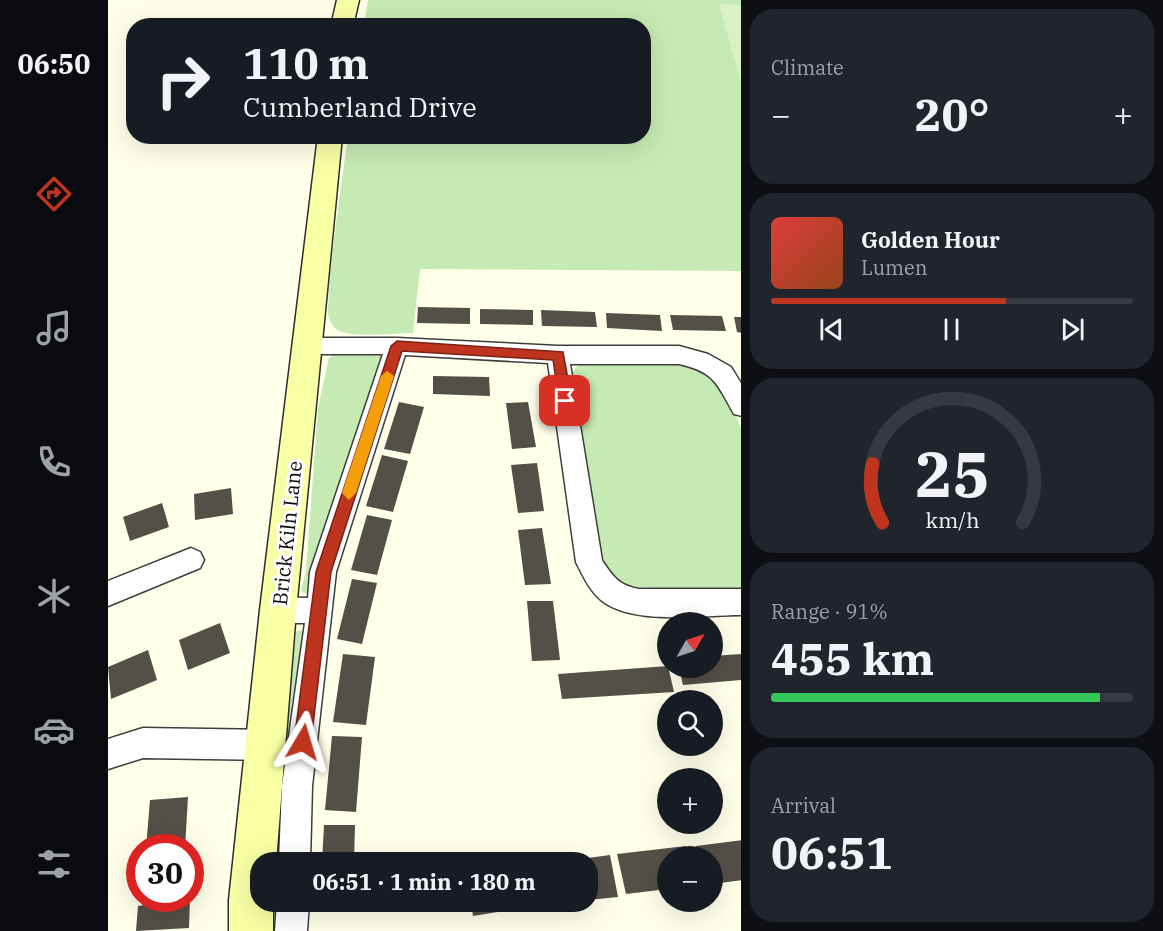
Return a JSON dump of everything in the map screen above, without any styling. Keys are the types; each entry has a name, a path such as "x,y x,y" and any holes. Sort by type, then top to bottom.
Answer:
{"street":[{"path":"344,18 348,0"},
{"name":"Brick Kiln Lane","path":"251,931 251,900 278,610 329,144"},
{"path":"308,346 397,346 558,355 679,355 700,360 723,373 741,407"},
{"path":"294,852 297,786 323,572 397,346"},
{"path":"558,355 589,562 601,583 617,596 637,602 741,602"},
{"path":"108,594 191,560"},
{"path":"278,610 320,611"},
{"path":"108,754 143,744 265,745"},
{"path":"291,931 292,912"}],"green space":[{"path":"368,0 741,0 741,271 420,269 413,333 362,335 336,329 328,314 329,287 347,144 651,144 651,18 365,18"},
{"path":"719,4 741,5 741,83"},
{"path":"336,353 386,354 308,594 301,590 306,571 318,408 329,358"},
{"path":"588,361 701,366 724,387 741,428 741,591 630,587 609,570 598,553 571,381 576,368"},
{"path":"299,630 307,632 287,852 274,852 277,788 291,635"}],"building":[{"path":"418,307 470,308 470,324 417,323"},
{"path":"480,309 533,310 533,325 480,324"},
{"path":"541,310 595,312 597,327 542,326"},
{"path":"606,313 660,315 662,331 607,328"},
{"path":"670,315 722,316 726,331 673,330"},
{"path":"734,317 741,317 741,333 737,332"},
{"path":"433,376 489,377 490,396 433,394"},
{"path":"399,402 424,407 410,454 384,449"},
{"path":"528,402 536,447 512,449 506,403"},
{"path":"382,455 408,461 393,512 366,506"},
{"path":"537,463 544,511 518,513 511,465"},
{"path":"231,488 233,514 195,520 194,494"},
{"path":"162,503 169,527 130,541 123,517"},
{"path":"367,515 392,520 377,575 351,570"},
{"path":"542,528 551,584 525,585 518,530"},
{"path":"352,579 377,583 362,644 337,639"},
{"path":"527,601 553,601 560,660 532,661"},
{"path":"220,623 230,653 188,670 179,640"},
{"path":"148,650 157,680 111,699 108,667"},
{"path":"343,654 375,657 366,725 333,722"},
{"path":"741,654 741,680 683,685 681,678 723,678 723,655"},
{"path":"657,667 657,678 671,678 674,690 562,699 558,674"},
{"path":"332,736 362,737 356,812 325,810"},
{"path":"188,797 186,834 147,834 150,800"},
{"path":"324,825 355,825 354,852 323,852"},
{"path":"741,840 741,880 723,883 723,846 696,846"},
{"path":"657,849 657,890 626,894 617,854"},
{"path":"610,855 618,897 598,899 598,857"},
{"path":"138,912 190,912 189,928 136,931"},
{"path":"472,912 498,912 473,916"}],"slow traffic":[{"path":"349,493 387,376"}],"route":[{"path":"303,742 323,572 397,346 558,355 565,401"}]}
